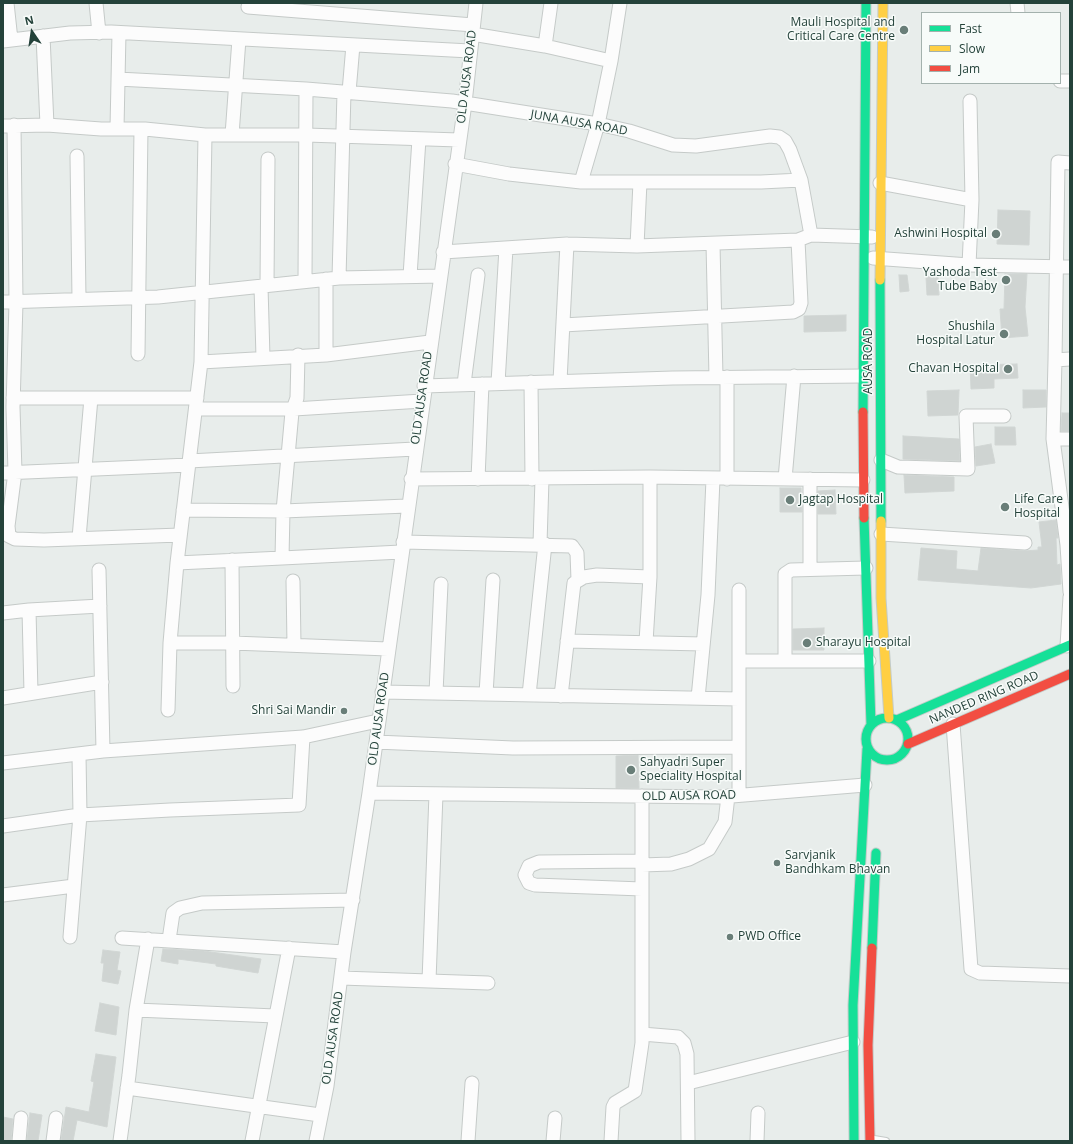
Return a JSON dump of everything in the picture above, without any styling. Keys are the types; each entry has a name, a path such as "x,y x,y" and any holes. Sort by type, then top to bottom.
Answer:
{"main road":[{"path":"854,1141 853,1005 867,749 865,740 871,724 863,480 863,236 866,3"},
{"name":"AUSA ROAD","path":"883,3 880,183 881,598 893,719"},
{"path":"871,724 879,719 893,719 1068,646"},
{"name":"NANDED RING ROAD","path":"908,744 1070,674"},
{"path":"867,749 880,764 898,758 904,752 908,744 908,735 904,727 893,719"},
{"path":"870,1139 868,1045 877,847"}],"street":[{"path":"7,3 7,41 43,36 119,33 470,51"},
{"path":"96,3 99,33"},
{"name":"OLD AUSA ROAD","path":"316,1141 327,1086 344,952 369,793 407,506 455,164 465,103 476,3"},
{"path":"545,46 551,3"},
{"path":"581,182 598,124 611,60 620,3"},
{"path":"248,7 473,30 611,60"},
{"path":"117,128 119,33"},
{"path":"43,36 47,125"},
{"path":"232,135 239,39"},
{"path":"326,355 346,92 353,45"},
{"name":"JUNA AUSA ROAD","path":"118,79 306,89 465,103 552,118 598,124 629,131 673,146 696,146 770,136 779,137 785,141 790,150 800,180 811,235"},
{"path":"306,89 306,281"},
{"path":"969,265 972,200 970,101"},
{"path":"180,535 16,539 9,536 9,473 13,398 9,302 9,125 141,129 205,135 306,135 459,140"},
{"path":"138,354 141,129"},
{"path":"168,710 170,643 177,563 202,362 205,135"},
{"path":"410,276 419,139"},
{"path":"77,156 79,300"},
{"path":"263,358 268,159"},
{"path":"1070,163 1058,162 1053,439 1067,545 1070,592"},
{"path":"455,164 509,174 581,182 761,182 800,180"},
{"path":"637,246 640,182"},
{"path":"880,183 972,200"},
{"path":"443,252 567,244 637,246 713,244 798,240 811,235 863,236 880,238"},
{"path":"563,325 786,313 799,309 801,303 798,240"},
{"path":"560,381 567,244"},
{"path":"713,244 716,317 727,479"},
{"path":"498,383 506,248"},
{"path":"863,257 969,265 1070,267"},
{"path":"464,384 478,275"},
{"path":"9,302 139,298 332,278 440,276"},
{"path":"202,362 298,355 326,355 430,342"},
{"path":"282,558 283,511 298,355"},
{"path":"1055,360 1070,359"},
{"path":"786,480 794,376"},
{"path":"424,386 721,377 863,376"},
{"path":"530,695 542,544 531,382"},
{"path":"478,479 482,384"},
{"path":"13,398 91,398 294,409 422,401"},
{"path":"79,538 91,398"},
{"path":"881,460 898,467 968,469 966,416 1004,416"},
{"path":"1053,439 1070,439"},
{"path":"9,473 85,470 288,455 415,449"},
{"path":"411,479 650,477 863,480"},
{"path":"646,642 650,576 650,477"},
{"path":"698,698 708,595 713,479"},
{"path":"810,479 810,569"},
{"path":"183,510 283,511 407,506"},
{"path":"881,534 1025,543"},
{"path":"177,563 282,558 402,547 542,544 572,546 575,548 578,580"},
{"path":"232,560 233,686"},
{"path":"785,661 784,577 787,571 866,568"},
{"path":"99,570 104,751"},
{"path":"561,696 566,641 574,583 578,580 597,575 650,576"},
{"path":"293,580 294,645"},
{"path":"486,694 493,580"},
{"path":"436,693 441,584"},
{"path":"642,889 535,885 529,883 525,875 529,866 540,862 671,864 689,859 709,849 725,822 733,796 739,747 739,590"},
{"path":"1068,646 1070,597"},
{"path":"3,613 100,606"},
{"path":"29,610 31,693"},
{"path":"566,641 703,644"},
{"path":"170,643 233,643 388,649"},
{"path":"739,661 869,660"},
{"path":"3,698 102,682"},
{"path":"382,692 739,699"},
{"path":"3,763 104,751 303,737 378,721"},
{"path":"953,724 971,969 980,973 1070,976"},
{"path":"3,826 80,815 299,805 303,737"},
{"path":"376,742 513,748 739,747"},
{"path":"70,936 80,815 79,755"},
{"name":"OLD AUSA ROAD","path":"369,793 733,796 865,785"},
{"path":"429,981 436,794"},
{"path":"611,1141 614,1103 635,1091 642,1034 642,796"},
{"path":"3,895 74,886"},
{"path":"169,940 173,913 180,908 202,903 353,900"},
{"path":"122,938 344,952"},
{"path":"120,1141 136,1010 148,939"},
{"path":"252,1141 257,1106 289,948"},
{"path":"341,978 488,983"},
{"path":"136,1010 275,1016"},
{"path":"642,1034 678,1036 684,1043 687,1054 688,1141"},
{"path":"688,1083 853,1042"},
{"path":"468,1141 472,1083"},
{"path":"127,1088 320,1115"},
{"path":"757,1141 758,1113"},
{"path":"19,1141 21,1118"},
{"path":"53,1141 56,1118"},
{"path":"553,1141 555,1118"}],"lane":[{"path":"870,1139 886,1141"}],"building":[{"path":"998,210 1030,211 1029,245 997,244"},
{"path":"1005,274 1027,274 1025,307 1028,336 1002,338 1000,309 1004,309"},
{"path":"899,275 907,275 909,291 900,292"},
{"path":"938,276 939,295 927,295 926,277"},
{"path":"846,315 846,331 804,332 804,316"},
{"path":"1017,364 1018,378 994,379 994,388 971,389 970,365"},
{"path":"959,390 958,415 928,416 927,391"},
{"path":"1023,390 1046,390 1046,407 1023,408"},
{"path":"1062,413 1070,413 1070,431 1061,431"},
{"path":"995,427 1015,427 1016,445 995,445"},
{"path":"903,436 959,439 960,461 903,459"},
{"path":"991,444 995,463 976,466 975,447"},
{"path":"904,475 954,477 954,491 905,493"},
{"path":"780,488 801,488 802,512 780,512"},
{"path":"835,490 836,514 818,514 818,491"},
{"path":"1056,520 1058,538 1056,538 1057,565 1060,564 1061,584 1031,588 918,580 921,548 957,551 956,569 978,571 981,548 1024,551 1038,550 1038,547 1042,547 1039,522"},
{"path":"824,628 824,650 793,650 793,629"},
{"path":"638,755 639,788 616,788 616,756"},
{"path":"163,949 204,951 261,959 258,973 216,966 216,964 178,959 178,964 161,961"},
{"path":"103,950 120,952 117,970 121,971 118,984 102,981 104,963 101,963"},
{"path":"100,1003 119,1007 116,1035 95,1031"},
{"path":"96,1054 116,1057 107,1127 77,1120 73,1141 61,1141 66,1107 89,1112 94,1082 91,1081"},
{"path":"30,1113 42,1115 38,1141 27,1141"},
{"path":"3,1117 13,1119 11,1141 3,1141"}],"traffic: fast":[{"path":"863,412 866,3"},
{"path":"880,280 881,521"},
{"path":"864,518 871,724"},
{"path":"897,720 1070,645"},
{"path":"883,718 891,718 902,724 908,735 908,739 908,743 902,754 891,760 883,760 872,754 866,743 866,735 872,724 883,718"},
{"path":"854,1141 853,1005 867,749"},
{"path":"872,948 876,853"}],"traffic: slow":[{"path":"880,280 883,3"},
{"path":"881,521 881,598 889,718"}],"traffic: jam":[{"path":"863,412 864,518"},
{"path":"908,744 1070,674"},
{"path":"870,1141 868,1045 872,948"}],"place":[{"name":"Mauli Hospital and Critical Care Centre","path":"904,30"},
{"name":"Ashwini Hospital","path":"996,234"},
{"name":"Yashoda Test Tube Baby","path":"1006,280"},
{"name":"Shushila Hospital Latur","path":"1004,334"},
{"name":"Chavan Hospital","path":"1008,369"},
{"name":"Jagtap Hospital","path":"790,500"},
{"name":"Life Care Hospital","path":"1005,507"},
{"name":"Sharayu Hospital","path":"807,643"},
{"name":"Shri Sai Mandir","path":"344,711"},
{"name":"Sahyadri Super Speciality Hospital","path":"631,770"},
{"name":"Sarvjanik Bandhkam Bhavan","path":"777,863"},
{"name":"PWD Office","path":"730,937"}]}
